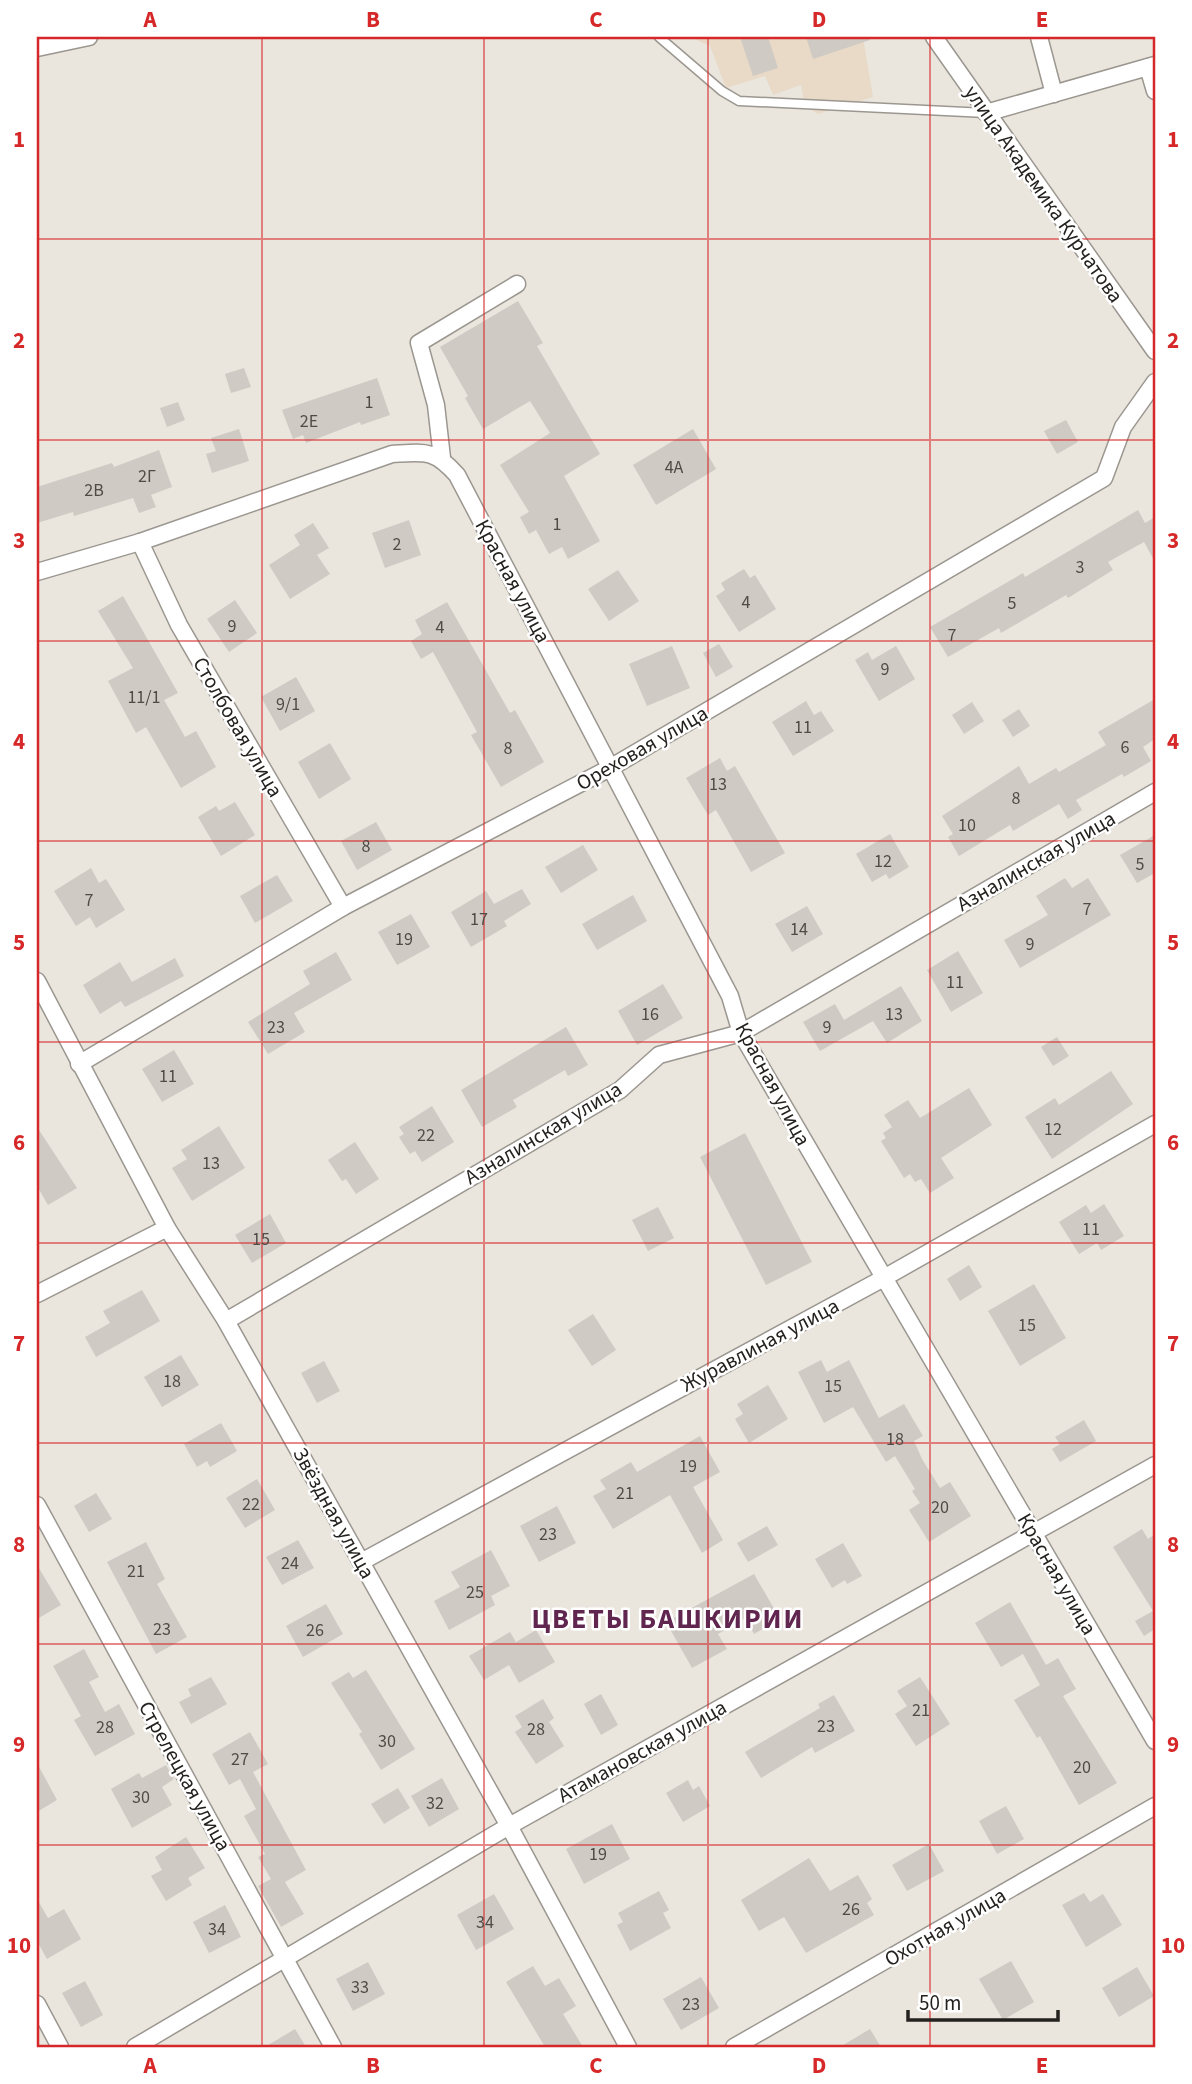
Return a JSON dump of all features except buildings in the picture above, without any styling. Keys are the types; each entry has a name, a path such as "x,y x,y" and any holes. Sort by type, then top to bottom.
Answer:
{"street":[{"path":"37,48 89,37"},
{"name":"улица Академика Курчатова","path":"934,37 1155,351"},
{"path":"1040,37 1054,94"},
{"path":"986,113 1152,66 1155,91"},
{"path":"37,572 140,542 391,454 422,452 442,458 436,405 419,343 517,284"},
{"name":"Ореховая улица","path":"79,1064 343,907 610,768 1104,478 1122,427 1155,382"},
{"name":"Красная улица","path":"442,458 457,475 730,996 741,1032 882,1279 1155,1741"},
{"name":"Столбовая улица","path":"140,542 179,625 343,907"},
{"name":"Азналинская улица","path":"226,1321 620,1090 659,1055 741,1032 1155,792"},
{"name":"Звёздная улица","path":"37,981 167,1228 226,1321 509,1826 628,2047"},
{"name":"Журавлиная улица","path":"361,1562 882,1279 1155,1124"},
{"path":"37,1294 167,1228"},
{"name":"Атамановская улица","path":"135,2047 509,1826 1155,1465"},
{"name":"Стрелецкая улица","path":"37,1505 333,2047"},
{"name":"Охотная улица","path":"734,2047 1155,1806"},
{"path":"37,2004 60,2047"}],"lane":[{"path":"659,37 722,91 739,100 986,113"}],"shaded area":[{"path":"690,37 863,37 873,97 818,114 805,106 801,85 773,95 765,76 726,88 710,46"}],"district":[{"name":"ЦВЕТЫ БАШКИРИИ","path":"668,1618"}]}
